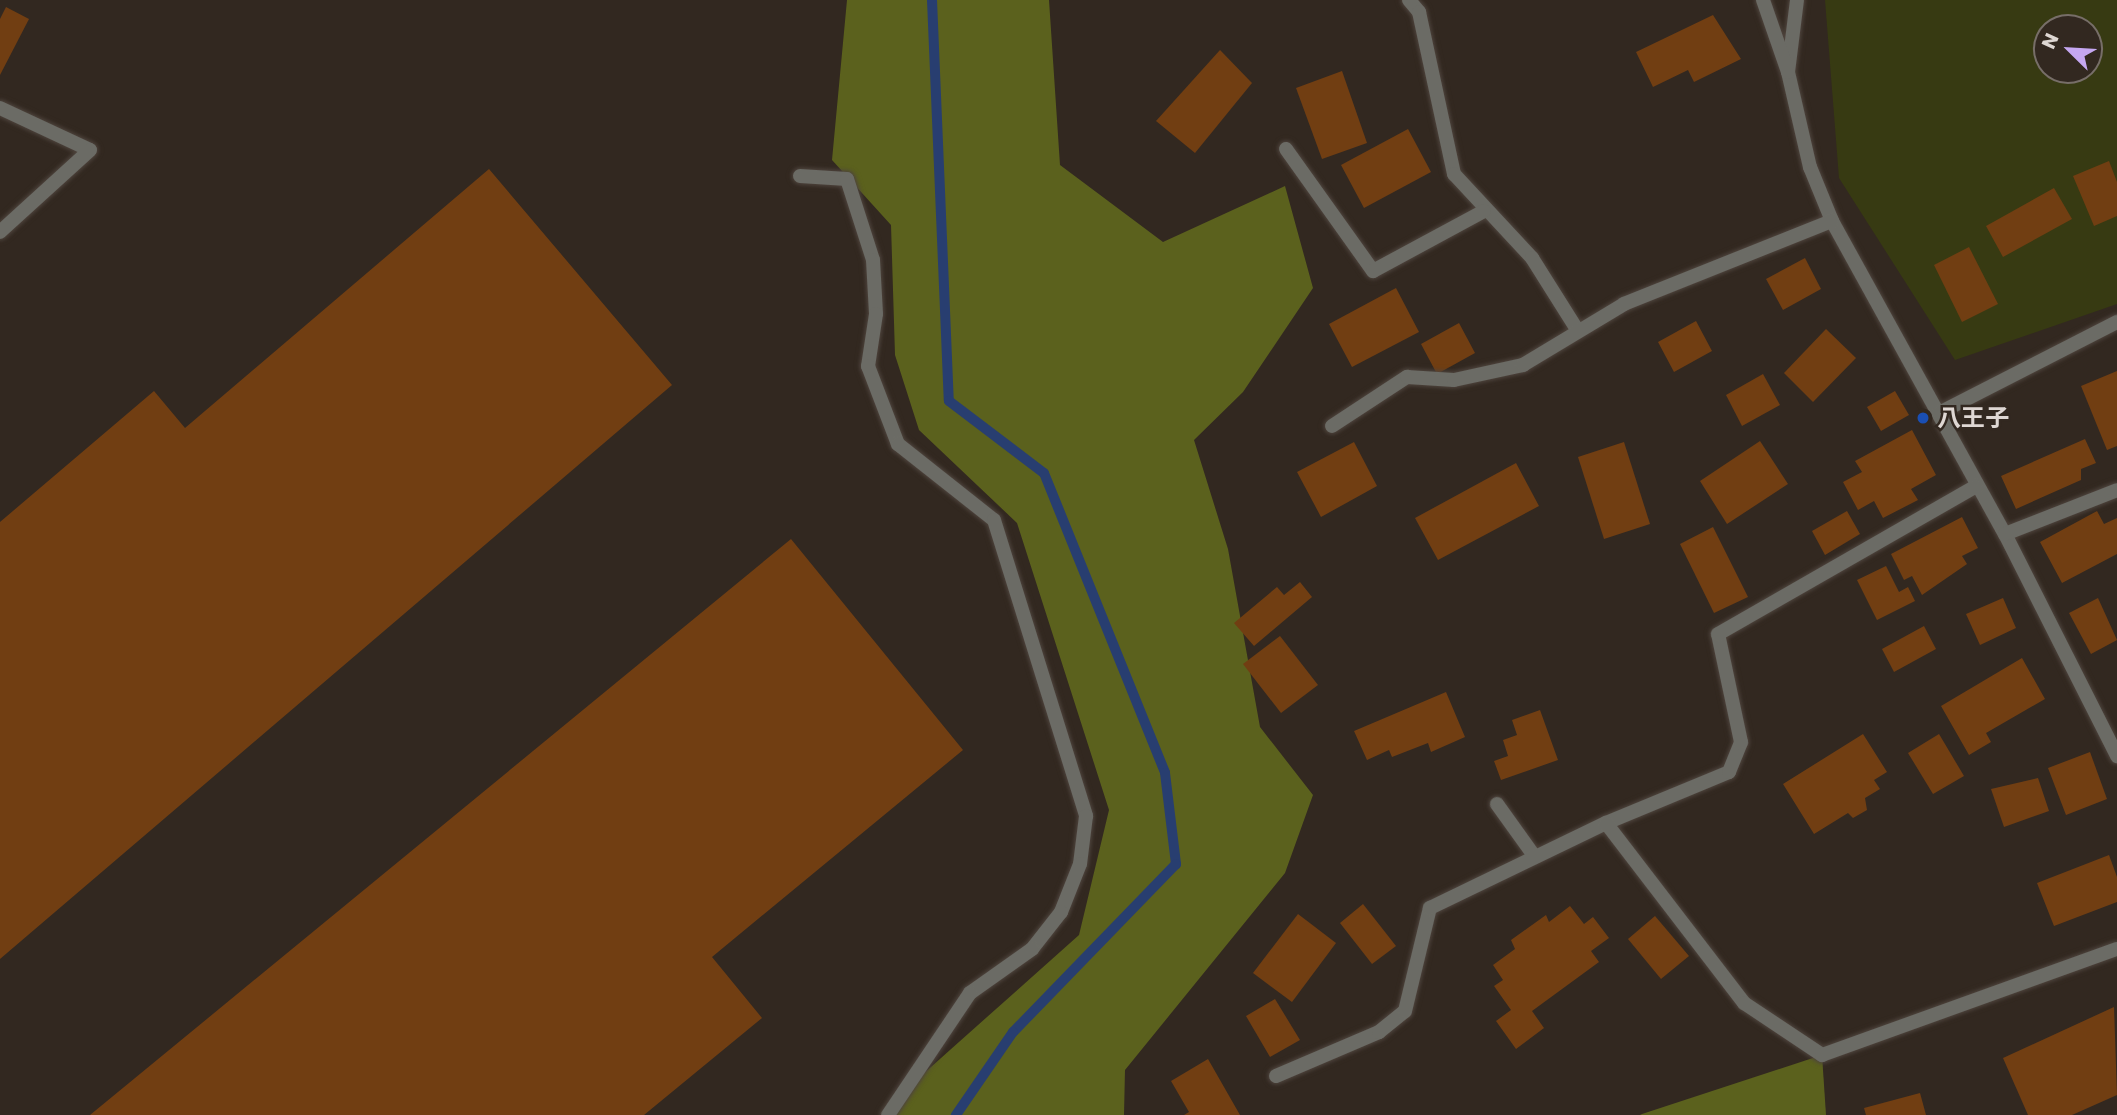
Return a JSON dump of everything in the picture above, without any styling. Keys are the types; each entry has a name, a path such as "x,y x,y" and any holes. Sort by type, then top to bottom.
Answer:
{"street":[{"path":"1409,0 1419,12 1454,174 1485,211 1532,258 1576,328"},
{"path":"1763,0 1788,72 1810,167 1832,221 1939,413 1976,486 2005,534 2117,756"},
{"path":"1788,72 1797,0"},
{"path":"0,108 90,150 0,232"},
{"path":"1286,149 1373,271 1485,211"},
{"path":"800,176 847,179 873,260 876,314 868,366 898,444 994,520 1086,816 1080,864 1061,912 1032,950 970,993 888,1115"},
{"path":"1332,426 1407,377 1454,380 1523,365 1576,328 1832,221"},
{"path":"1939,413 2117,322"},
{"path":"1276,1076 1379,1032 1405,1011 1430,908 1606,823 1729,772 1741,742 1717,634 1976,486"},
{"path":"2005,534 2117,491"},
{"path":"1497,803 1535,857"},
{"path":"1606,823 1744,1003 1822,1055 2117,949"}],"green space":[{"path":"847,0 1049,0 1060,165 1163,242 1285,186 1313,288 1243,392 1194,440 1228,549 1260,727 1313,795 1285,873 1125,1070 1124,1115 896,1115 904,1091 1079,935 1109,810 1017,523 919,430 895,355 891,225 832,160"},
{"path":"1825,0 2117,0 2117,304 1955,360 1839,178"},
{"path":"1822,1055 1826,1115 1640,1115 1642,1114"}],"building":[{"path":"6,7 29,19 0,75 0,19"},
{"path":"1713,15 1741,59 1694,82 1688,70 1653,87 1636,52"},
{"path":"1220,50 1252,83 1195,153 1156,121"},
{"path":"1342,71 1367,143 1322,159 1296,88"},
{"path":"1408,129 1431,172 1364,208 1341,165"},
{"path":"2109,161 2117,182 2117,216 2094,226 2073,176"},
{"path":"489,169 672,385 0,959 0,522 154,391 185,428"},
{"path":"2054,188 2072,219 2003,257 1986,226"},
{"path":"1969,247 1998,304 1962,322 1934,265"},
{"path":"1805,258 1821,289 1783,310 1766,279"},
{"path":"1396,288 1419,332 1352,367 1329,324"},
{"path":"1696,321 1712,351 1674,372 1658,342"},
{"path":"1459,323 1475,353 1437,374 1421,344"},
{"path":"1826,329 1856,358 1813,402 1784,373"},
{"path":"2117,371 2117,446 2107,450 2081,386"},
{"path":"1763,374 1780,405 1742,426 1726,395"},
{"path":"1895,391 1909,415 1881,431 1867,407"},
{"path":"1912,430 1936,475 1911,489 1918,500 1883,518 1874,501 1858,510 1843,482 1862,472 1855,461"},
{"path":"2085,439 2096,463 2081,469 2081,480 2016,509 2001,476"},
{"path":"1760,441 1788,484 1727,524 1700,481"},
{"path":"1354,442 1377,486 1321,517 1297,472"},
{"path":"1624,442 1650,524 1604,539 1578,457"},
{"path":"1516,463 1539,506 1438,560 1415,518"},
{"path":"1847,511 1860,534 1825,555 1812,531"},
{"path":"2097,511 2104,524 2117,518 2117,554 2062,583 2040,542"},
{"path":"1962,517 1978,548 1962,556 1967,564 1922,595 1912,576 1904,580 1891,554"},
{"path":"1713,527 1748,597 1714,613 1680,544"},
{"path":"791,539 963,750 712,957 762,1018 644,1115 90,1115"},
{"path":"1886,566 1899,592 1908,587 1915,601 1877,620 1857,580"},
{"path":"1300,582 1312,597 1254,646 1234,623 1277,587 1284,595"},
{"path":"2003,598 2016,628 1980,645 1966,614"},
{"path":"2098,598 2117,640 2091,654 2069,613"},
{"path":"1924,626 1936,649 1894,672 1882,649"},
{"path":"1280,636 1318,685 1281,713 1243,664"},
{"path":"2022,658 2045,699 1986,733 1991,742 1969,755 1941,706"},
{"path":"1446,692 1465,737 1431,752 1428,743 1392,757 1389,750 1367,760 1354,731"},
{"path":"1540,710 1558,760 1501,780 1494,761 1508,756 1503,740 1517,735 1512,720"},
{"path":"1863,734 1887,772 1874,780 1880,789 1865,798 1867,810 1853,818 1848,813 1814,834 1783,784"},
{"path":"1939,734 1964,776 1933,794 1908,753"},
{"path":"2090,752 2107,799 2066,815 2048,768"},
{"path":"2038,778 2049,811 2004,827 1991,789"},
{"path":"2109,855 2117,877 2117,902 2054,926 2037,883"},
{"path":"1363,904 1396,946 1372,964 1340,923"},
{"path":"1570,906 1584,924 1593,917 1609,938 1591,951 1599,962 1532,1011 1544,1028 1516,1049 1496,1021 1511,1010 1494,986 1503,980 1493,965 1515,949 1511,940 1546,915 1549,922"},
{"path":"1298,914 1336,943 1292,1002 1253,973"},
{"path":"1655,916 1689,956 1661,979 1628,939"},
{"path":"1275,999 1300,1040 1270,1057 1246,1016"},
{"path":"2114,1007 2117,1095 2072,1115 2028,1115 2003,1058"},
{"path":"1208,1059 1240,1115 1184,1115 1189,1112 1171,1081"},
{"path":"1920,1093 1926,1115 1866,1115 1864,1108"}],"waterway":[{"path":"932,0 949,401 1044,473 1165,773 1176,864 1013,1032 956,1115"}],"place":[{"name":"八王子","path":"1923,418"}]}
